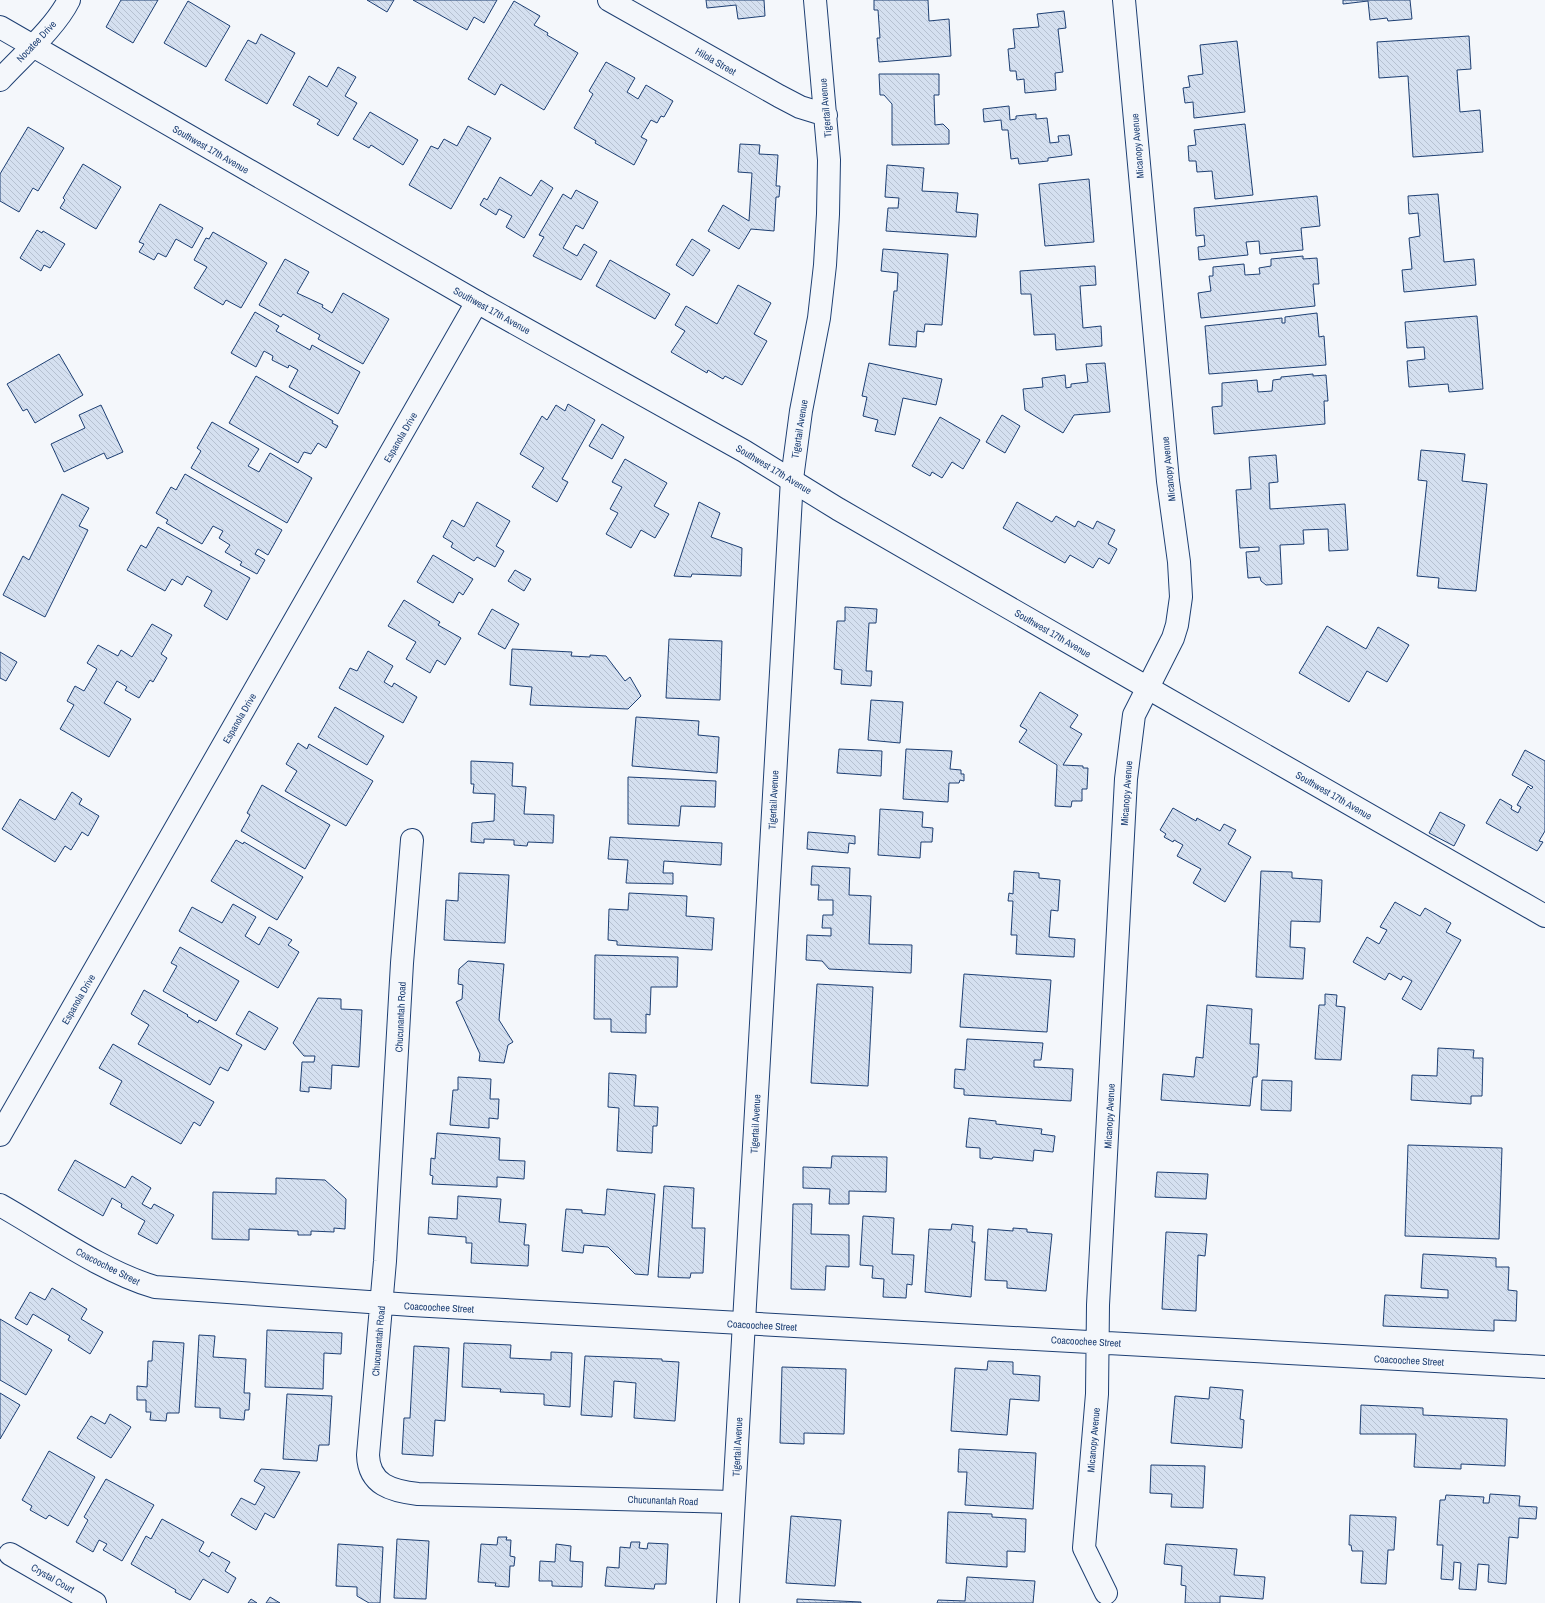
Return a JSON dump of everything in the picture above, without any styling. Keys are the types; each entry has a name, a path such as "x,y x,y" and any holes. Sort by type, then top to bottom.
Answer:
{"street":[{"name":"Nocatee Drive","path":"0,80 63,11 69,0"},
{"name":"Hilola Street","path":"610,0 779,96 800,107 826,115"},
{"name":"Tigertail Avenue","path":"728,1603 792,479 801,411 819,318 825,265 829,160 815,0"},
{"name":"Micanopy Avenue","path":"1106,1593 1084,1548 1097,1394 1098,1305 1126,779 1132,723 1137,708 1173,638 1180,612 1181,597 1179,562 1168,481 1124,0"},
{"name":"Southwest 17th Avenue","path":"0,27 477,302 792,479 838,509 1545,916"},
{"name":"Espanola Drive","path":"0,1135 477,302"},
{"name":"Chucunantah Road","path":"412,840 402,963 381,1303 368,1455 371,1473 385,1485 406,1492 418,1494 734,1502"},
{"name":"Coacoochee Street","path":"0,1205 112,1270 155,1287 381,1303 744,1324 1545,1367"},
{"name":"Crystal Court","path":"10,1554 95,1603"}],"building":[{"path":"121,0 158,0 133,43 106,27"},
{"path":"367,0 394,0 387,12"},
{"path":"413,0 497,0 484,23 474,17 467,30"},
{"path":"706,0 764,0 765,16 738,19 736,5 707,8"},
{"path":"874,0 928,0 929,21 949,19 951,56 879,62 877,38 880,38 878,10 874,10"},
{"path":"1343,0 1410,0 1412,19 1388,21 1387,18 1370,20 1368,1 1343,4"},
{"path":"188,1 230,26 206,67 164,43"},
{"path":"514,1 540,16 534,25 548,33 547,35 578,53 544,110 501,84 495,95 468,79"},
{"path":"1064,11 1066,28 1058,29 1063,72 1055,73 1056,90 1025,93 1024,79 1017,80 1016,71 1010,71 1008,49 1015,48 1013,29 1039,27 1037,14"},
{"path":"261,34 295,53 267,104 225,80 248,40 256,44"},
{"path":"1469,36 1471,69 1457,70 1460,112 1480,110 1483,152 1413,157 1408,76 1379,78 1377,42"},
{"path":"1237,41 1245,112 1194,118 1193,102 1185,103 1183,88 1190,87 1188,76 1203,74 1200,45"},
{"path":"606,62 635,78 627,92 638,99 646,85 673,101 664,117 661,116 657,123 651,120 641,137 647,140 634,165 595,143 596,141 574,128 593,94 589,91"},
{"path":"338,67 356,77 345,96 357,103 338,136 317,124 320,120 293,105 309,76 327,87"},
{"path":"879,74 939,74 939,95 934,95 935,125 943,124 949,130 949,144 892,145 892,104 884,95 880,95"},
{"path":"1009,106 1010,120 1016,119 1016,116 1036,114 1036,119 1047,118 1050,143 1059,142 1058,136 1069,135 1072,155 1048,158 1048,161 1019,164 1018,158 1011,159 1008,130 1002,130 1001,120 984,122 983,109"},
{"path":"370,112 418,140 403,165 371,145 369,148 353,139"},
{"path":"1245,124 1253,195 1215,199 1212,171 1197,172 1196,161 1189,161 1188,146 1196,145 1194,130"},
{"path":"468,126 491,138 451,209 409,185 431,146 438,149 444,139 457,146"},
{"path":"28,127 64,148 38,191 33,188 19,212 0,201 0,174"},
{"path":"740,144 760,145 759,154 778,155 776,186 780,186 779,197 776,197 774,231 751,229 739,249 708,231 723,205 749,221 752,173 738,172"},
{"path":"83,164 121,187 96,229 60,208 65,200 63,198"},
{"path":"887,165 924,168 922,191 958,193 956,212 978,214 976,237 886,231 888,208 898,208 899,198 885,197"},
{"path":"500,177 531,196 541,180 553,188 524,238 506,227 512,216 499,209 496,215 480,205 484,198 487,200"},
{"path":"1089,179 1094,242 1045,246 1039,184"},
{"path":"576,190 598,202 583,229 576,225 563,248 577,256 584,244 597,252 581,280 533,256 544,237 539,235 563,194 571,199"},
{"path":"1438,194 1444,262 1474,259 1476,285 1404,292 1402,270 1412,269 1409,238 1420,236 1418,213 1409,214 1408,196"},
{"path":"1317,196 1320,226 1301,228 1303,250 1260,254 1259,241 1246,242 1248,255 1199,260 1198,247 1205,246 1204,235 1196,236 1194,208"},
{"path":"160,204 203,228 192,248 176,239 166,257 158,253 154,260 139,252 144,244 139,242"},
{"path":"37,230 42,233 43,231 65,244 50,268 44,265 41,271 20,258"},
{"path":"213,232 267,263 241,308 226,300 223,305 194,288 207,267 194,260 206,238 209,239"},
{"path":"692,239 710,250 693,276 676,265"},
{"path":"883,249 948,254 942,325 925,324 924,332 917,331 916,347 889,345 894,291 897,291 898,273 881,271"},
{"path":"1303,256 1303,259 1317,258 1319,284 1313,284 1315,306 1201,318 1198,293 1211,291 1209,276 1213,276 1213,267 1244,264 1245,275 1260,274 1259,268 1271,266 1271,259"},
{"path":"285,259 309,272 297,293 323,305 322,307 332,313 343,293 389,319 363,364 318,339 320,335 283,314 281,317 259,305"},
{"path":"610,260 670,294 655,319 596,286"},
{"path":"1095,266 1096,285 1080,286 1083,328 1101,326 1102,346 1056,350 1055,334 1034,335 1031,294 1021,294 1020,271"},
{"path":"738,285 771,303 754,334 767,341 742,385 725,376 723,379 708,370 707,373 671,352 685,331 675,325 686,306 717,324"},
{"path":"255,312 279,326 276,331 310,350 312,345 360,372 338,414 289,387 298,370 289,365 288,368 272,360 273,356 264,351 256,367 231,353"},
{"path":"1317,313 1319,337 1324,336 1326,365 1209,374 1205,326 1282,318 1282,323 1285,323 1285,317"},
{"path":"1477,316 1483,389 1449,392 1448,384 1409,387 1407,361 1425,359 1424,347 1407,348 1405,322"},
{"path":"59,354 83,395 35,423 27,409 23,411 7,384"},
{"path":"869,363 942,379 936,405 903,398 895,435 875,431 878,420 863,416 867,397 862,396"},
{"path":"1105,363 1110,412 1074,415 1063,433 1025,410 1023,389 1043,387 1042,378 1065,375 1066,388 1071,387 1071,384 1088,382 1086,364"},
{"path":"1313,374 1313,376 1326,375 1328,401 1324,401 1325,424 1214,434 1212,407 1222,406 1222,383 1257,380 1258,392 1272,391 1273,380 1281,379 1281,377"},
{"path":"256,376 333,421 332,423 338,426 326,448 318,443 311,454 304,452 298,463 229,423"},
{"path":"568,404 595,420 562,479 568,482 557,502 532,487 544,468 520,454 542,416 547,420 556,405 565,411"},
{"path":"101,405 123,452 107,459 104,453 64,472 51,444 85,428 79,415"},
{"path":"1002,415 1020,426 1005,453 986,442"},
{"path":"940,417 980,440 963,469 952,462 942,478 932,472 930,476 912,466"},
{"path":"212,422 259,449 248,466 259,472 270,453 312,478 287,523 191,468 201,451 197,448"},
{"path":"602,424 624,437 612,459 589,446"},
{"path":"1421,450 1465,454 1462,481 1487,484 1476,591 1438,588 1439,578 1417,576 1427,481 1418,480"},
{"path":"1276,455 1278,482 1269,483 1270,509 1345,504 1348,550 1329,551 1328,529 1303,530 1304,544 1280,545 1282,584 1266,585 1261,581 1260,577 1248,578 1246,552 1259,551 1259,547 1240,548 1236,490 1251,489 1249,457"},
{"path":"625,459 667,483 654,506 669,514 655,538 641,530 631,548 606,534 618,513 610,509 622,487 612,482"},
{"path":"185,474 282,530 268,555 258,549 255,554 265,560 257,574 240,565 242,562 225,552 230,545 219,538 223,531 213,526 202,544 166,523 168,520 156,513 171,487 176,490"},
{"path":"62,494 89,508 79,526 88,530 45,617 3,595 23,556 29,560"},
{"path":"477,502 510,521 496,546 504,551 495,567 477,557 474,561 451,547 453,543 443,537 452,520 464,527"},
{"path":"699,502 720,513 711,537 742,548 741,576 692,574 691,577 674,576"},
{"path":"1017,502 1052,522 1056,516 1075,527 1078,521 1093,529 1097,521 1115,530 1108,544 1117,549 1109,564 1099,558 1093,568 1070,555 1065,563 1003,528"},
{"path":"158,527 250,578 227,620 204,606 212,591 187,576 182,585 172,579 165,591 127,570 141,545 146,548"},
{"path":"433,555 473,579 463,595 459,592 453,603 417,582"},
{"path":"515,570 531,579 524,591 508,581"},
{"path":"404,600 440,622 438,625 461,638 445,665 437,660 430,673 406,659 416,642 388,626"},
{"path":"845,607 877,609 876,623 869,623 866,671 872,671 871,686 841,684 842,670 834,669 837,621 845,621"},
{"path":"492,609 519,624 505,649 478,634"},
{"path":"152,624 172,635 161,654 167,658 153,682 150,680 139,698 125,690 127,687 117,681 104,703 131,719 109,757 60,729 74,705 67,701 75,686 84,691 97,669 87,663 98,645 118,656 121,650 132,657"},
{"path":"1327,626 1366,649 1378,627 1409,645 1387,682 1367,671 1349,702 1299,673"},
{"path":"669,639 722,641 720,700 666,698"},
{"path":"512,649 572,652 571,656 606,656 625,681 630,677 641,696 628,709 530,705 532,687 510,685"},
{"path":"368,651 393,666 384,682 392,687 394,683 417,697 403,723 339,688 350,668 357,671"},
{"path":"0,652 17,662 6,681 0,678"},
{"path":"1040,692 1078,715 1070,727 1082,734 1063,765 1083,766 1083,768 1088,768 1087,789 1082,789 1082,801 1072,801 1071,807 1055,806 1057,765 1019,742 1027,730 1020,726"},
{"path":"871,700 903,702 900,743 868,740"},
{"path":"335,707 384,736 367,765 318,737"},
{"path":"636,717 699,721 698,735 719,737 717,773 632,766"},
{"path":"298,743 307,749 309,744 373,781 346,826 285,791 297,771 286,764"},
{"path":"839,749 882,751 881,776 837,773"},
{"path":"906,749 952,751 950,769 961,770 961,774 964,774 964,781 960,780 959,783 949,783 948,802 903,799"},
{"path":"1525,750 1545,761 1545,831 1539,841 1543,842 1537,851 1486,823 1500,799 1512,806 1511,809 1518,813 1521,807 1517,805 1528,786 1531,789 1533,787 1512,775"},
{"path":"471,761 513,763 512,786 526,787 524,814 554,815 553,843 528,842 527,846 514,845 514,840 484,839 484,843 471,842 472,823 494,821 495,794 473,793 474,784 471,784"},
{"path":"628,777 716,781 715,807 681,806 679,826 628,824"},
{"path":"262,785 330,825 305,869 241,831 250,815 247,813"},
{"path":"72,792 82,799 79,804 99,816 88,836 82,832 71,850 65,846 55,862 2,829 20,799 55,820"},
{"path":"1173,808 1196,821 1197,818 1220,831 1224,824 1236,830 1228,844 1251,857 1225,902 1193,883 1201,869 1177,856 1183,845 1164,837 1166,834 1160,830"},
{"path":"880,809 923,812 922,827 933,828 932,842 921,842 920,858 878,855"},
{"path":"1440,812 1465,825 1454,846 1429,833"},
{"path":"808,832 855,836 855,844 849,843 848,853 807,849"},
{"path":"610,837 722,843 721,865 664,861 663,873 673,873 673,884 626,883 628,860 608,859"},
{"path":"236,840 243,844 244,842 303,877 277,920 211,881"},
{"path":"812,866 850,868 849,895 871,896 869,944 912,945 911,973 829,969 822,961 806,960 807,935 831,936 831,928 822,928 823,915 833,915 833,900 818,900 819,885 811,885"},
{"path":"1014,871 1039,873 1039,878 1060,880 1058,911 1051,910 1049,937 1075,939 1074,957 1016,954 1017,935 1011,935 1013,901 1008,901 1009,893 1013,894"},
{"path":"1261,871 1292,872 1292,878 1322,880 1320,922 1291,921 1290,947 1305,948 1303,979 1256,977"},
{"path":"459,873 509,875 505,943 444,940 446,900 458,901"},
{"path":"629,893 687,896 686,916 714,918 712,950 617,945 617,941 608,940 609,909 628,910"},
{"path":"1395,902 1420,916 1425,908 1451,923 1446,932 1461,940 1421,1010 1402,999 1412,981 1403,976 1401,980 1389,973 1385,980 1353,962 1367,937 1379,944 1387,930 1380,927"},
{"path":"233,904 256,917 245,936 259,945 269,927 292,940 288,945 299,952 278,988 179,931 192,907 222,923"},
{"path":"180,947 239,981 216,1021 163,991 177,966 171,963"},
{"path":"595,955 678,957 677,987 651,987 650,1015 646,1014 646,1033 611,1032 611,1019 594,1019"},
{"path":"468,961 504,964 499,1020 513,1042 508,1045 504,1063 479,1061 480,1054 456,1002 462,999 463,985 458,984 459,969"},
{"path":"964,974 1051,980 1047,1032 960,1027"},
{"path":"817,984 873,987 868,1086 811,1083"},
{"path":"144,990 188,1015 187,1016 198,1023 199,1020 242,1045 228,1071 220,1067 210,1085 138,1044 149,1025 131,1014"},
{"path":"1325,994 1337,995 1336,1006 1345,1007 1341,1060 1315,1059 1319,1005 1325,1005"},
{"path":"318,998 341,999 341,1009 362,1010 359,1067 332,1065 331,1089 309,1087 309,1092 300,1091 302,1062 314,1062 315,1056 304,1056 293,1043"},
{"path":"1207,1005 1252,1009 1250,1044 1259,1044 1257,1077 1253,1077 1250,1106 1161,1100 1163,1074 1194,1077 1196,1057 1203,1058"},
{"path":"249,1011 278,1028 265,1050 236,1034"},
{"path":"967,1039 1043,1043 1041,1060 1034,1060 1034,1067 1073,1069 1071,1101 964,1095 964,1089 954,1088 955,1069 965,1070"},
{"path":"113,1044 214,1102 200,1126 194,1122 181,1144 110,1104 122,1081 99,1068"},
{"path":"1438,1048 1474,1050 1473,1058 1483,1058 1482,1096 1471,1096 1471,1104 1411,1100 1412,1075 1437,1076"},
{"path":"609,1073 636,1075 634,1106 658,1107 657,1126 653,1126 652,1153 617,1151 619,1108 608,1107"},
{"path":"458,1077 491,1079 490,1099 499,1099 498,1119 489,1118 489,1128 450,1125 453,1090 458,1090"},
{"path":"1262,1080 1292,1081 1291,1111 1261,1110"},
{"path":"969,1118 996,1121 996,1124 1042,1129 1041,1134 1055,1136 1053,1152 1034,1150 1033,1161 993,1157 992,1159 980,1158 980,1148 966,1147"},
{"path":"437,1133 500,1138 499,1160 525,1161 524,1179 497,1177 497,1187 432,1184 433,1176 430,1175 431,1158 435,1159"},
{"path":"1408,1145 1502,1148 1499,1239 1405,1236"},
{"path":"832,1156 887,1157 886,1192 849,1191 849,1204 829,1204 830,1189 803,1188 803,1167 831,1168"},
{"path":"75,1160 125,1188 132,1176 151,1188 142,1204 151,1209 154,1204 174,1215 157,1244 138,1234 145,1221 121,1207 122,1204 112,1198 103,1216 58,1190"},
{"path":"1157,1172 1208,1174 1206,1199 1155,1197"},
{"path":"276,1178 325,1180 346,1199 345,1229 334,1228 334,1232 311,1231 311,1235 298,1235 298,1231 249,1229 249,1240 212,1239 213,1192 276,1194"},
{"path":"664,1186 694,1188 692,1228 705,1228 703,1273 691,1273 690,1278 658,1277"},
{"path":"607,1189 655,1194 648,1275 635,1274 608,1247 584,1245 583,1253 562,1251 566,1209 582,1210 582,1213 605,1215"},
{"path":"458,1196 501,1199 499,1222 526,1224 524,1245 529,1245 528,1266 471,1263 472,1243 466,1243 466,1237 428,1234 429,1217 457,1219"},
{"path":"793,1204 812,1204 811,1234 849,1235 849,1267 826,1266 825,1290 791,1289"},
{"path":"863,1216 894,1218 892,1254 914,1255 912,1285 907,1284 906,1298 883,1297 884,1279 872,1278 873,1266 860,1265"},
{"path":"952,1224 973,1226 972,1242 975,1242 971,1297 925,1292 929,1229 951,1230"},
{"path":"1013,1228 1027,1229 1027,1232 1052,1234 1046,1291 1007,1288 1007,1281 985,1280 988,1229 1013,1231"},
{"path":"1166,1232 1207,1234 1205,1256 1198,1255 1196,1311 1162,1309"},
{"path":"1423,1254 1496,1258 1496,1267 1509,1267 1508,1290 1517,1291 1516,1321 1494,1320 1494,1331 1383,1326 1385,1295 1448,1298 1448,1290 1421,1288"},
{"path":"52,1288 87,1309 81,1319 103,1332 90,1354 68,1340 70,1336 33,1314 27,1325 15,1318 30,1292 45,1300"},
{"path":"0,1319 52,1350 26,1395 0,1380"},
{"path":"267,1330 342,1333 341,1354 324,1353 323,1389 265,1387"},
{"path":"199,1335 215,1336 213,1357 246,1359 244,1393 250,1393 249,1410 245,1410 244,1420 220,1418 220,1408 195,1407"},
{"path":"153,1341 184,1343 179,1413 167,1413 166,1421 150,1420 151,1412 146,1412 146,1400 137,1400 137,1386 147,1387 148,1361 152,1361"},
{"path":"464,1343 511,1345 510,1358 551,1360 551,1352 572,1353 570,1407 544,1405 544,1394 500,1392 501,1389 462,1387"},
{"path":"414,1346 449,1348 445,1421 435,1420 433,1456 402,1454 404,1418 410,1418"},
{"path":"585,1356 662,1359 662,1361 679,1362 675,1421 634,1418 636,1383 614,1381 612,1417 581,1415"},
{"path":"988,1361 1013,1362 1013,1374 1040,1376 1039,1401 1010,1399 1007,1435 951,1431 955,1368 987,1370"},
{"path":"782,1367 846,1369 844,1434 804,1433 804,1444 780,1443"},
{"path":"1210,1387 1243,1390 1240,1419 1244,1420 1242,1448 1171,1443 1175,1396 1209,1399"},
{"path":"0,1393 20,1405 0,1439"},
{"path":"287,1394 332,1396 329,1445 319,1445 317,1461 283,1459"},
{"path":"1361,1405 1423,1408 1423,1415 1507,1419 1505,1466 1461,1464 1461,1469 1414,1467 1416,1434 1360,1434"},
{"path":"110,1414 131,1427 111,1458 77,1438 91,1416 105,1424"},
{"path":"959,1449 1036,1453 1033,1509 965,1505 967,1472 958,1472"},
{"path":"49,1451 95,1477 68,1526 49,1515 46,1519 30,1510 32,1506 22,1500"},
{"path":"1151,1465 1205,1466 1203,1508 1171,1507 1172,1494 1150,1493"},
{"path":"261,1469 300,1472 274,1518 265,1513 256,1530 231,1515 241,1498 255,1505 265,1487 254,1481"},
{"path":"106,1479 154,1505 122,1561 103,1550 107,1544 99,1540 93,1552 76,1542 88,1520 84,1517"},
{"path":"1490,1494 1520,1496 1519,1506 1537,1507 1536,1519 1519,1518 1518,1538 1509,1537 1506,1584 1488,1582 1489,1565 1478,1564 1476,1590 1459,1589 1461,1563 1454,1562 1453,1580 1441,1579 1443,1545 1437,1545 1440,1500 1445,1500 1446,1495 1484,1497 1483,1503 1489,1503"},
{"path":"948,1512 992,1514 992,1517 1026,1519 1025,1552 1007,1551 1007,1567 946,1563"},
{"path":"1350,1515 1396,1517 1394,1550 1388,1550 1386,1584 1361,1583 1363,1551 1352,1551 1351,1545 1349,1545"},
{"path":"791,1516 841,1520 835,1586 786,1583"},
{"path":"162,1519 204,1542 199,1551 209,1557 212,1552 230,1562 225,1571 236,1578 228,1593 203,1579 190,1600 175,1592 176,1590 131,1564 146,1536 151,1539"},
{"path":"498,1537 507,1537 506,1540 511,1540 510,1556 515,1557 514,1566 510,1566 509,1587 495,1586 496,1583 478,1582 481,1544 497,1545"},
{"path":"397,1539 429,1541 426,1599 394,1598"},
{"path":"631,1542 640,1542 639,1548 647,1549 648,1543 668,1544 666,1584 655,1584 654,1589 605,1586 607,1567 619,1568 620,1547 630,1548"},
{"path":"338,1544 383,1547 380,1603 369,1603 357,1596 357,1587 336,1586"},
{"path":"556,1544 571,1546 570,1561 583,1562 582,1587 552,1586 552,1581 539,1581 540,1561 555,1562"},
{"path":"1166,1544 1237,1549 1234,1575 1265,1577 1263,1599 1220,1596 1220,1603 1185,1603 1186,1586 1181,1585 1182,1566 1164,1564"},
{"path":"967,1577 1035,1581 1033,1603 937,1603 938,1600 965,1601"},
{"path":"270,1597 280,1603 266,1603"},
{"path":"251,1599 257,1603 248,1603"},
{"path":"797,1599 861,1602 861,1603 797,1603"}]}
